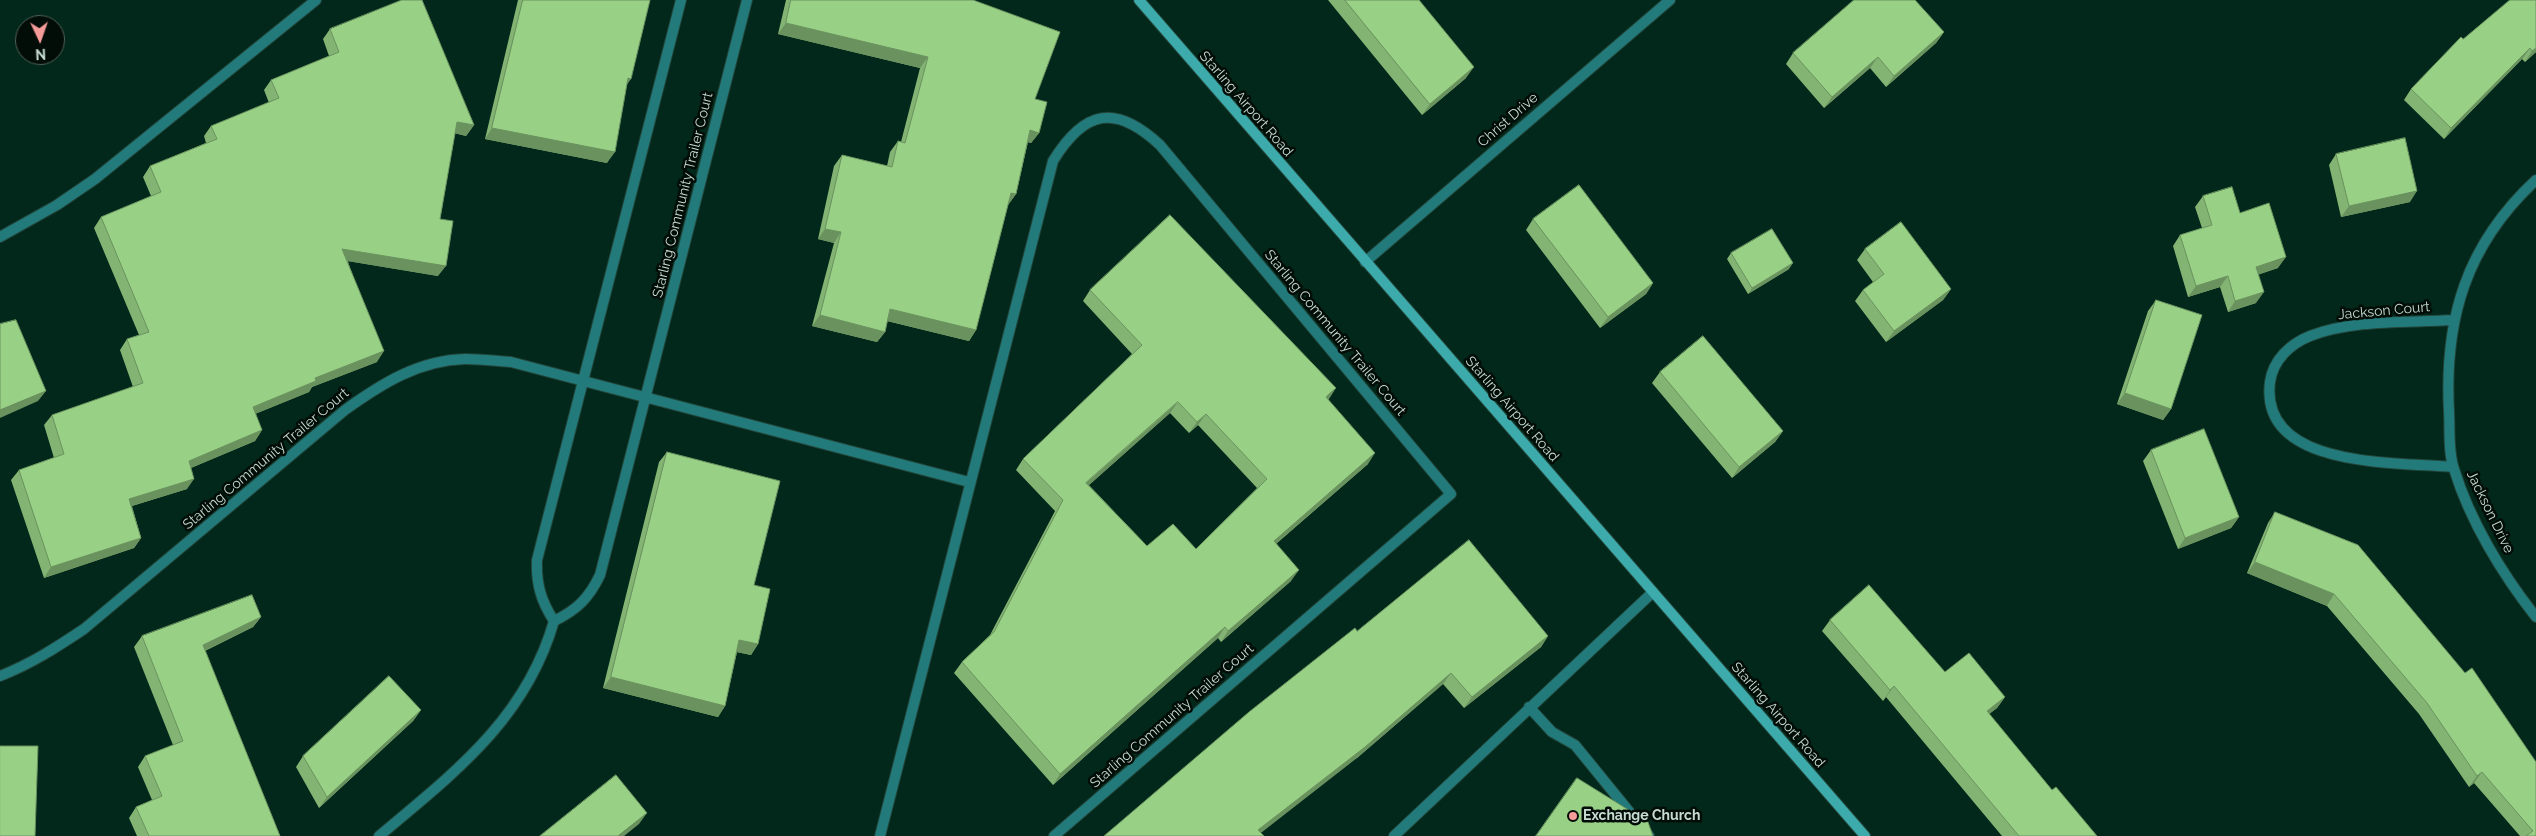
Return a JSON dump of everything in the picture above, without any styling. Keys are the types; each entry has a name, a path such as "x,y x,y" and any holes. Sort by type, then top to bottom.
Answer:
{"street":[{"path":"0,237 57,205 95,179 316,0"},
{"path":"379,836 460,767 498,728 515,705 539,664 554,621 539,592 536,576 537,560 681,0"},
{"name":"Starling Community Trailer Court","path":"554,621 570,613 584,602 600,575 747,0"},
{"name":"Starling Airport Road","path":"1139,0 1865,836"},
{"name":"Christ Drive","path":"1365,262 1670,0"},
{"name":"Starling Community Trailer Court","path":"880,836 969,482 1054,160 1065,141 1082,125 1104,117 1126,119 1143,129 1160,145 1451,494 1054,836"},
{"name":"Jackson Drive","path":"2536,180 2518,196 2489,235 2474,261 2453,320 2449,358 2448,397 2453,467 2486,540 2508,578 2536,617"},
{"name":"Jackson Court","path":"2453,320 2367,325 2326,330 2308,337 2292,346 2281,356 2274,367 2269,392 2276,420 2287,434 2300,444 2370,461 2453,467"},
{"name":"Starling Community Trailer Court","path":"0,676 20,669 48,653 84,628 345,410 381,384 410,371 437,363 464,359 511,362 969,482"},
{"path":"1394,836 1653,592"},
{"path":"1529,707 1552,732 1575,745 1649,836"}],"building":[{"path":"402,0 422,0 474,125 457,122 440,219 453,221 446,266 342,249 384,351 315,378 316,381 253,407 262,430 189,461 194,479 129,499 141,538 51,567 19,470 64,454 52,415 143,383 127,339 149,332 101,217 161,192 150,166 217,139 211,126 279,98 271,80 339,52 330,29"},
{"path":"523,0 650,0 631,79 628,78 615,152 492,128"},
{"path":"791,0 973,0 1060,32 1035,99 1047,102 1039,133 1030,130 1016,194 1011,193 976,330 890,309 885,332 820,315 841,232 825,229 842,155 892,167 898,141 905,143 928,57 786,23"},
{"path":"1345,0 1419,0 1474,67 1430,104"},
{"path":"1854,0 1915,0 1944,32 1894,76 1878,57 1832,97 1793,53"},
{"path":"2510,0 2536,0 2536,48 2532,51 2530,48 2451,128 2411,89 2461,37 2463,39"},
{"path":"2405,138 2417,191 2349,206 2336,154"},
{"path":"1579,185 1653,283 1608,317 1533,219"},
{"path":"2232,187 2240,213 2269,203 2286,257 2256,267 2264,292 2235,301 2228,276 2196,286 2180,235 2212,225 2203,196"},
{"path":"1170,215 1336,388 1326,397 1375,453 1274,541 1299,570 1228,631 1225,627 1060,774 962,662 994,632 1063,500 1023,459 1142,345 1090,290","holes":["1178,402 1197,422 1206,414 1267,479 1196,549 1173,524 1147,546 1086,483"]},
{"path":"1901,222 1951,289 1894,331 1863,290 1884,274 1865,249"},
{"path":"1772,229 1793,263 1752,288 1731,253"},
{"path":"2156,300 2202,315 2171,409 2125,393"},
{"path":"16,320 46,391 0,410 0,324"},
{"path":"1703,336 1783,431 1739,467 1660,372"},
{"path":"2204,429 2239,517 2185,538 2151,450"},
{"path":"667,452 780,481 754,585 770,589 758,644 739,640 725,706 611,677"},
{"path":"2275,512 2358,545 2465,673 2472,668 2536,762 2536,836 2526,836 2533,831 2482,772 2477,776 2427,703 2334,594 2255,562"},
{"path":"1469,540 1548,636 1472,697 1451,673 1365,747 1258,830 1264,836 1104,836 1249,712 1355,628 1357,631"},
{"path":"1869,585 1945,672 1969,653 2005,697 1987,711 2052,790 2056,787 2097,836 2019,836 1894,686 1890,690 1830,620"},
{"path":"252,595 261,617 203,645 280,836 149,836 136,807 162,796 145,756 183,741 142,636"},
{"path":"389,676 421,710 327,797 303,756"},
{"path":"0,746 38,746 35,836 0,836"},
{"path":"616,775 647,813 618,836 540,836"},
{"path":"1577,778 1648,822 1653,836 1536,836"}],"place":[{"name":"Exchange Church","path":"1573,816"}]}
